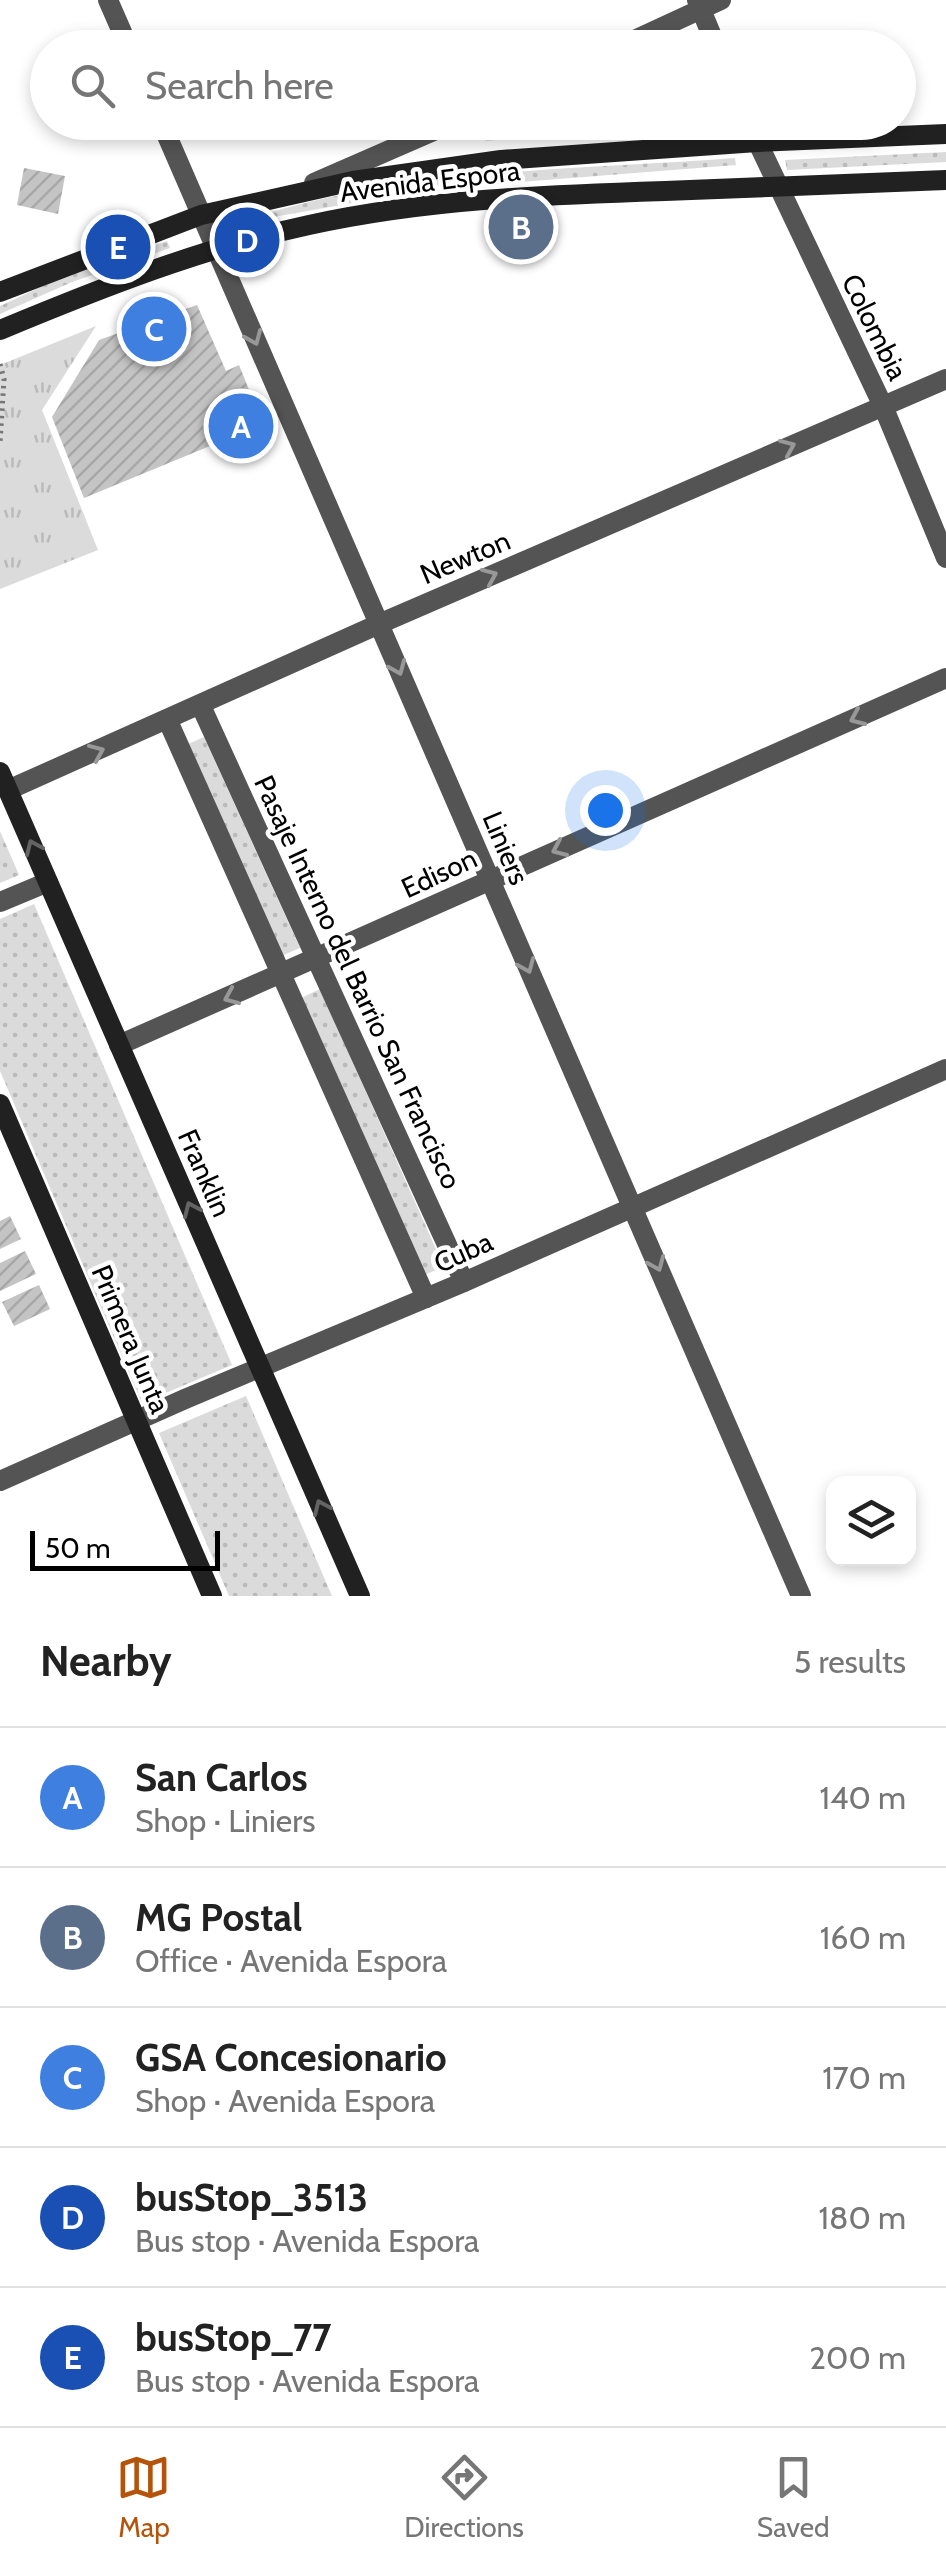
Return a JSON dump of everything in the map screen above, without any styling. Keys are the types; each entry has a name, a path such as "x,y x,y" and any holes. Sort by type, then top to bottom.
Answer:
{"main road":[{"name":"Avenida Espora","path":"916,134 946,134"},
{"name":"Avenida Espora","path":"0,292 201,215 274,197 353,181 500,160 681,140"},
{"name":"Avenida Espora","path":"0,330 118,280 216,248 412,206 504,196 946,180"},
{"name":"Franklin","path":"4,781 360,1596"},
{"name":"Primera Junta","path":"0,1104 212,1596"}],"street":[{"path":"108,0 120,30"},
{"path":"652,30 706,3 713,30"},
{"name":"Liniers","path":"169,140 801,1596"},
{"path":"274,197 344,172 414,140"},
{"name":"Colombia","path":"756,140 882,406 946,558"},
{"name":"Newton","path":"4,781 168,721 379,624 946,379"},
{"name":"Edison","path":"119,1045 946,678"},
{"name":"Pasaje Interno del Barrio San Francisco","path":"201,706 464,1282"},
{"path":"168,721 426,1298"},
{"path":"0,902 48,882"},
{"name":"Cuba","path":"0,1481 946,1069"}],"path":[{"path":"0,364 4,379 0,443"}],"green space":[{"path":"946,152 946,162 787,170 785,160"},
{"path":"735,158 736,165 431,189 235,224 293,206 417,182"},
{"path":"167,241 170,248 72,282 0,314 0,306 67,275"},
{"path":"96,326 42,410 98,550 0,589 0,365"},
{"path":"204,737 300,948 281,956 186,745"},
{"path":"0,831 19,875 0,883"},
{"path":"34,904 232,1365 142,1403 0,1071 0,919"},
{"path":"320,989 444,1267 424,1275 301,998"},
{"path":"246,1396 332,1596 229,1596 159,1433"}],"building":[{"path":"24,168 65,176 58,214 17,205"},
{"path":"197,305 226,371 239,365 263,424 84,498 52,417 99,340"},
{"path":"10,1216 21,1239 0,1249 0,1221"},
{"path":"25,1251 36,1274 0,1291 0,1263"},
{"path":"39,1285 50,1309 14,1326 2,1302"}],"place":[{"name":"MG Postal","path":"521,227"},
{"name":"busStop_3513","path":"247,240"},
{"name":"busStop_77","path":"118,247"},
{"name":"GSA Concesionario","path":"154,329"},
{"name":"San Carlos","path":"241,426"}]}
